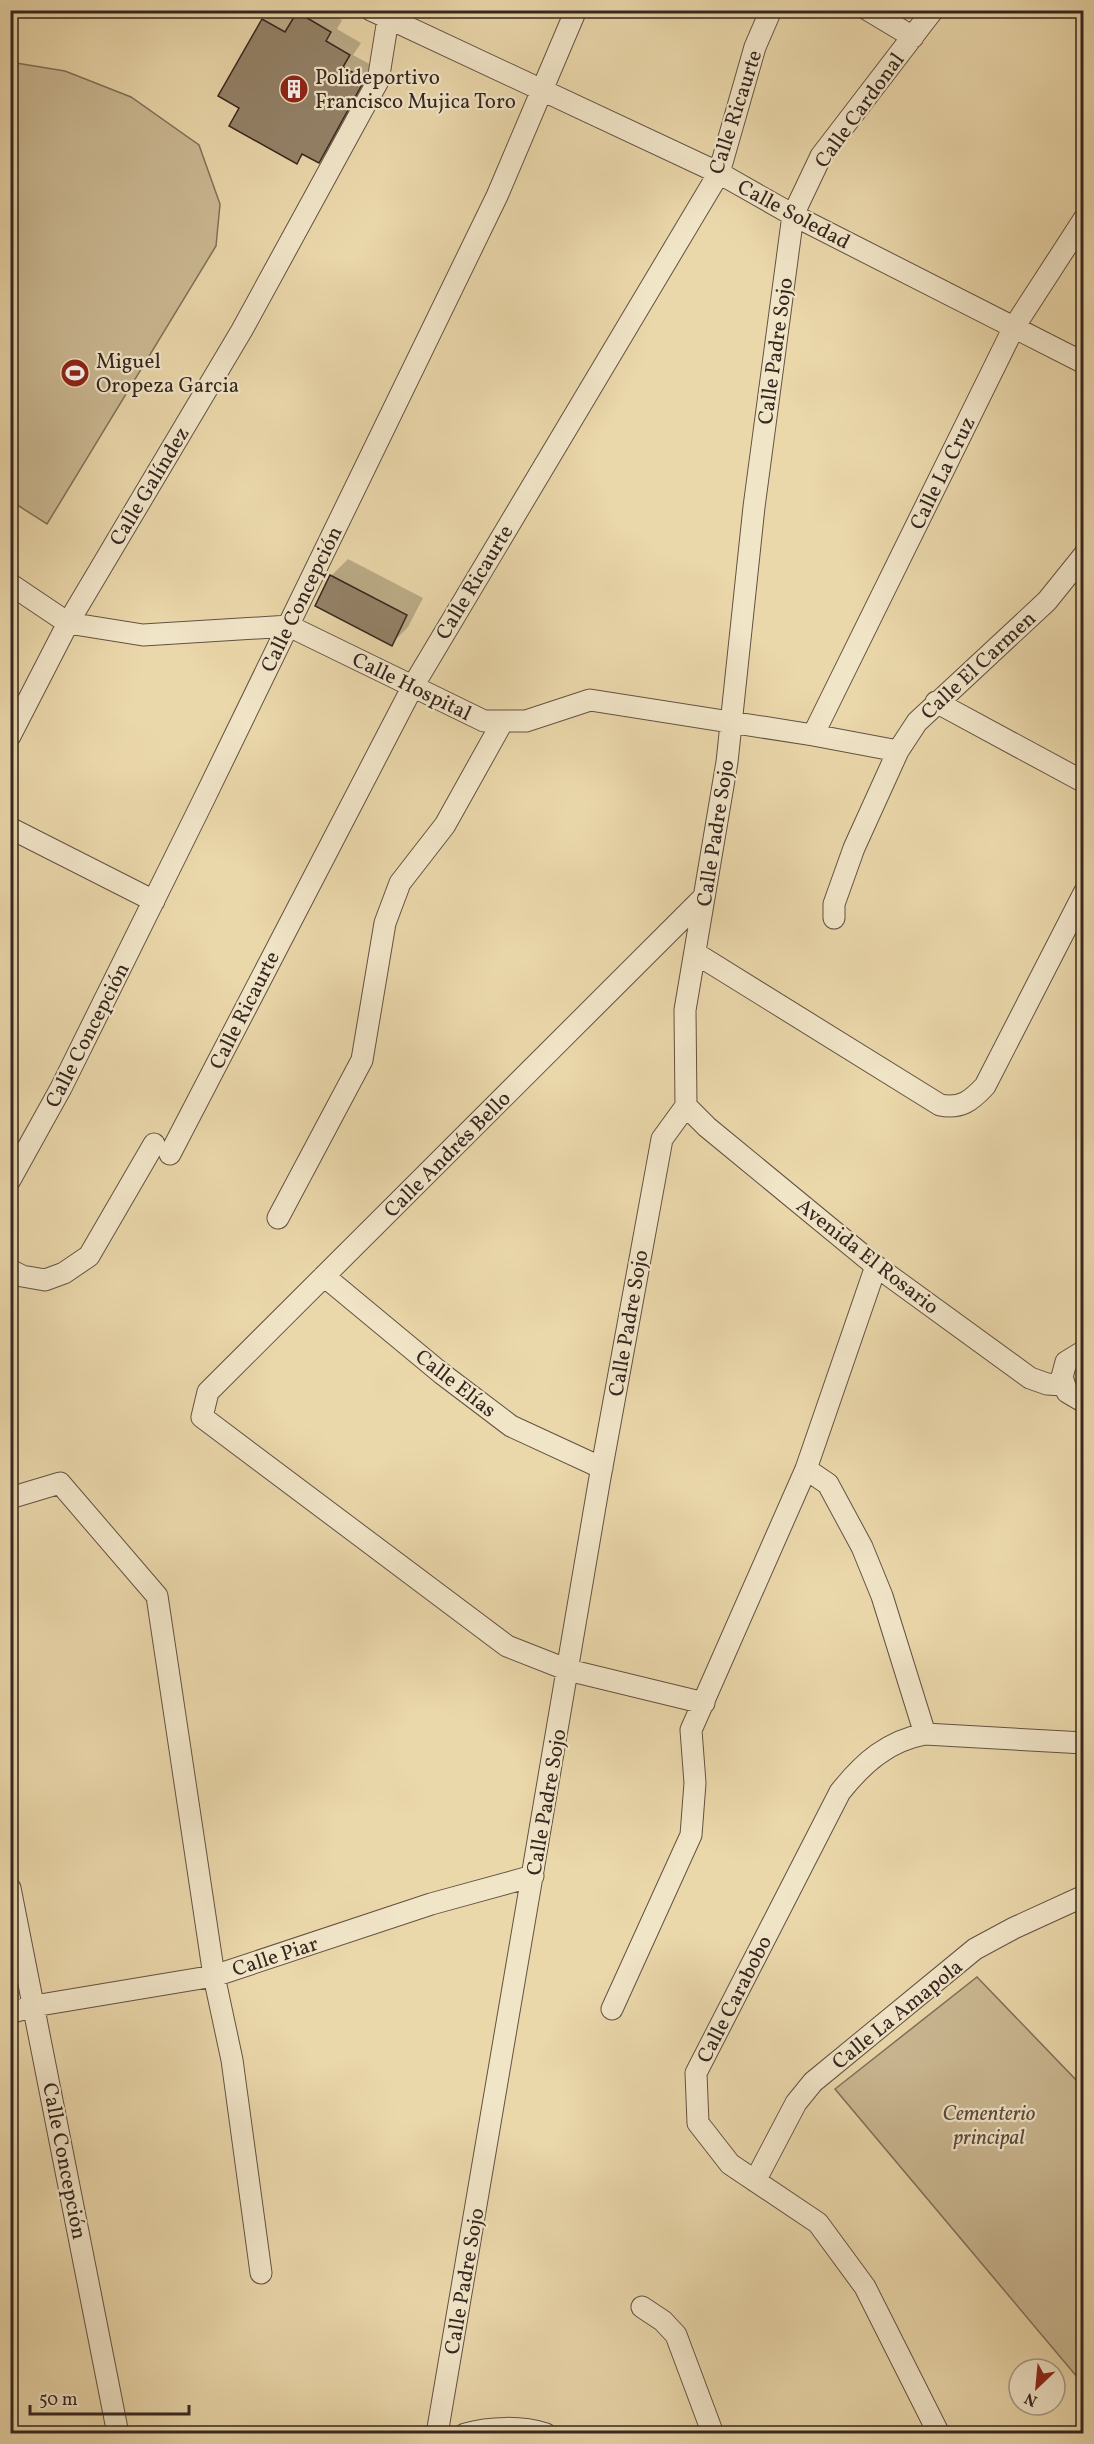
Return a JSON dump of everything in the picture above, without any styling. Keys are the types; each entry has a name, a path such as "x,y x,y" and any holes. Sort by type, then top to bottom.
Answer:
{"street":[{"name":"Calle Concepción","path":"10,1180 61,1088 289,626 497,196 576,10"},
{"name":"Calle Ricaurte","path":"10,1270 22,1276 45,1280 64,1274 89,1256 162,1149 412,686 718,173 755,47 771,10"},
{"path":"868,10 913,37"},
{"name":"Calle Cardonal","path":"794,215 821,156 933,10"},
{"name":"Calle Soledad","path":"384,13 542,91 718,173 794,215 1083,363"},
{"name":"Calle Galíndez","path":"10,736 68,623 242,330 378,81 384,13"},
{"name":"Calle Padre Sojo","path":"437,2433 602,1468 662,1138 686,1106 685,1010 731,722 754,507 794,215"},
{"name":"Calle La Cruz","path":"813,735 1014,327 1083,219"},
{"name":"Calle El Carmen","path":"834,918 834,904 854,848 898,751 917,722 1047,601 1083,555"},
{"name":"Calle Hospital","path":"10,584 68,623 143,635 289,626 484,721 526,721 590,700 813,735 898,751"},
{"path":"936,702 1083,782"},
{"path":"278,1218 362,1060 385,923 400,883 445,825 503,721"},
{"path":"10,828 154,901"},
{"path":"695,953 940,1105 954,1108 972,1100 985,1086 1083,892"},
{"name":"Calle Andrés Bello","path":"568,1670 507,1646 202,1417 208,1392 704,897"},
{"name":"Avenida El Rosario","path":"686,1106 707,1127 876,1266 1030,1377 1047,1384 1063,1385 1073,1398 1083,1401"},
{"path":"612,2009 691,1835 695,1784 691,1730 806,1469 876,1266"},
{"name":"Calle Elías","path":"324,1276 441,1373 511,1426 602,1468"},
{"path":"1063,1385 1064,1365 1072,1356 1083,1351"},
{"path":"806,1469 828,1484 862,1548 882,1596 925,1734"},
{"path":"10,1498 60,1483 157,1596 214,1976 232,2060 261,2273"},
{"path":"568,1670 704,1703"},
{"name":"Calle Carabobo","path":"939,2433 865,2287 818,2223 730,2164 698,2123 696,2073 840,1792 873,1756 903,1738 925,1734 1083,1743"},
{"name":"Calle Piar","path":"10,2013 34,2006 214,1976 431,1904 533,1876"},
{"name":"Calle Concepción","path":"10,1888 118,2433"},
{"name":"Calle La Amapola","path":"756,2181 796,2103 813,2082 975,1950 1014,1928 1083,1896"},
{"path":"642,2307 663,2321 676,2336 713,2433"},
{"path":"465,2433 480,2430 530,2429 546,2433"}],"green space":[{"name":"Miguel Oropeza Garcia","path":"10,62 65,71 131,97 199,145 220,204 216,246 47,524 11,501"},
{"name":"Cementerio principal","path":"977,1977 1080,2084 1083,2082 1083,2384 1067,2365 1067,2357 1060,2357 835,2089"}],"building":[{"name":"Polideportivo Francisco Mujica Toro","path":"297,12 331,32 326,41 350,55 343,67 365,79 319,163 302,154 297,164 229,126 239,108 218,96 262,19 285,32"},
{"path":"330,575 407,615 392,646 315,606"}],"place":[{"name":"Polideportivo Francisco Mujica Toro","path":"294,89"},
{"name":"Miguel Oropeza Garcia","path":"75,373"}]}
